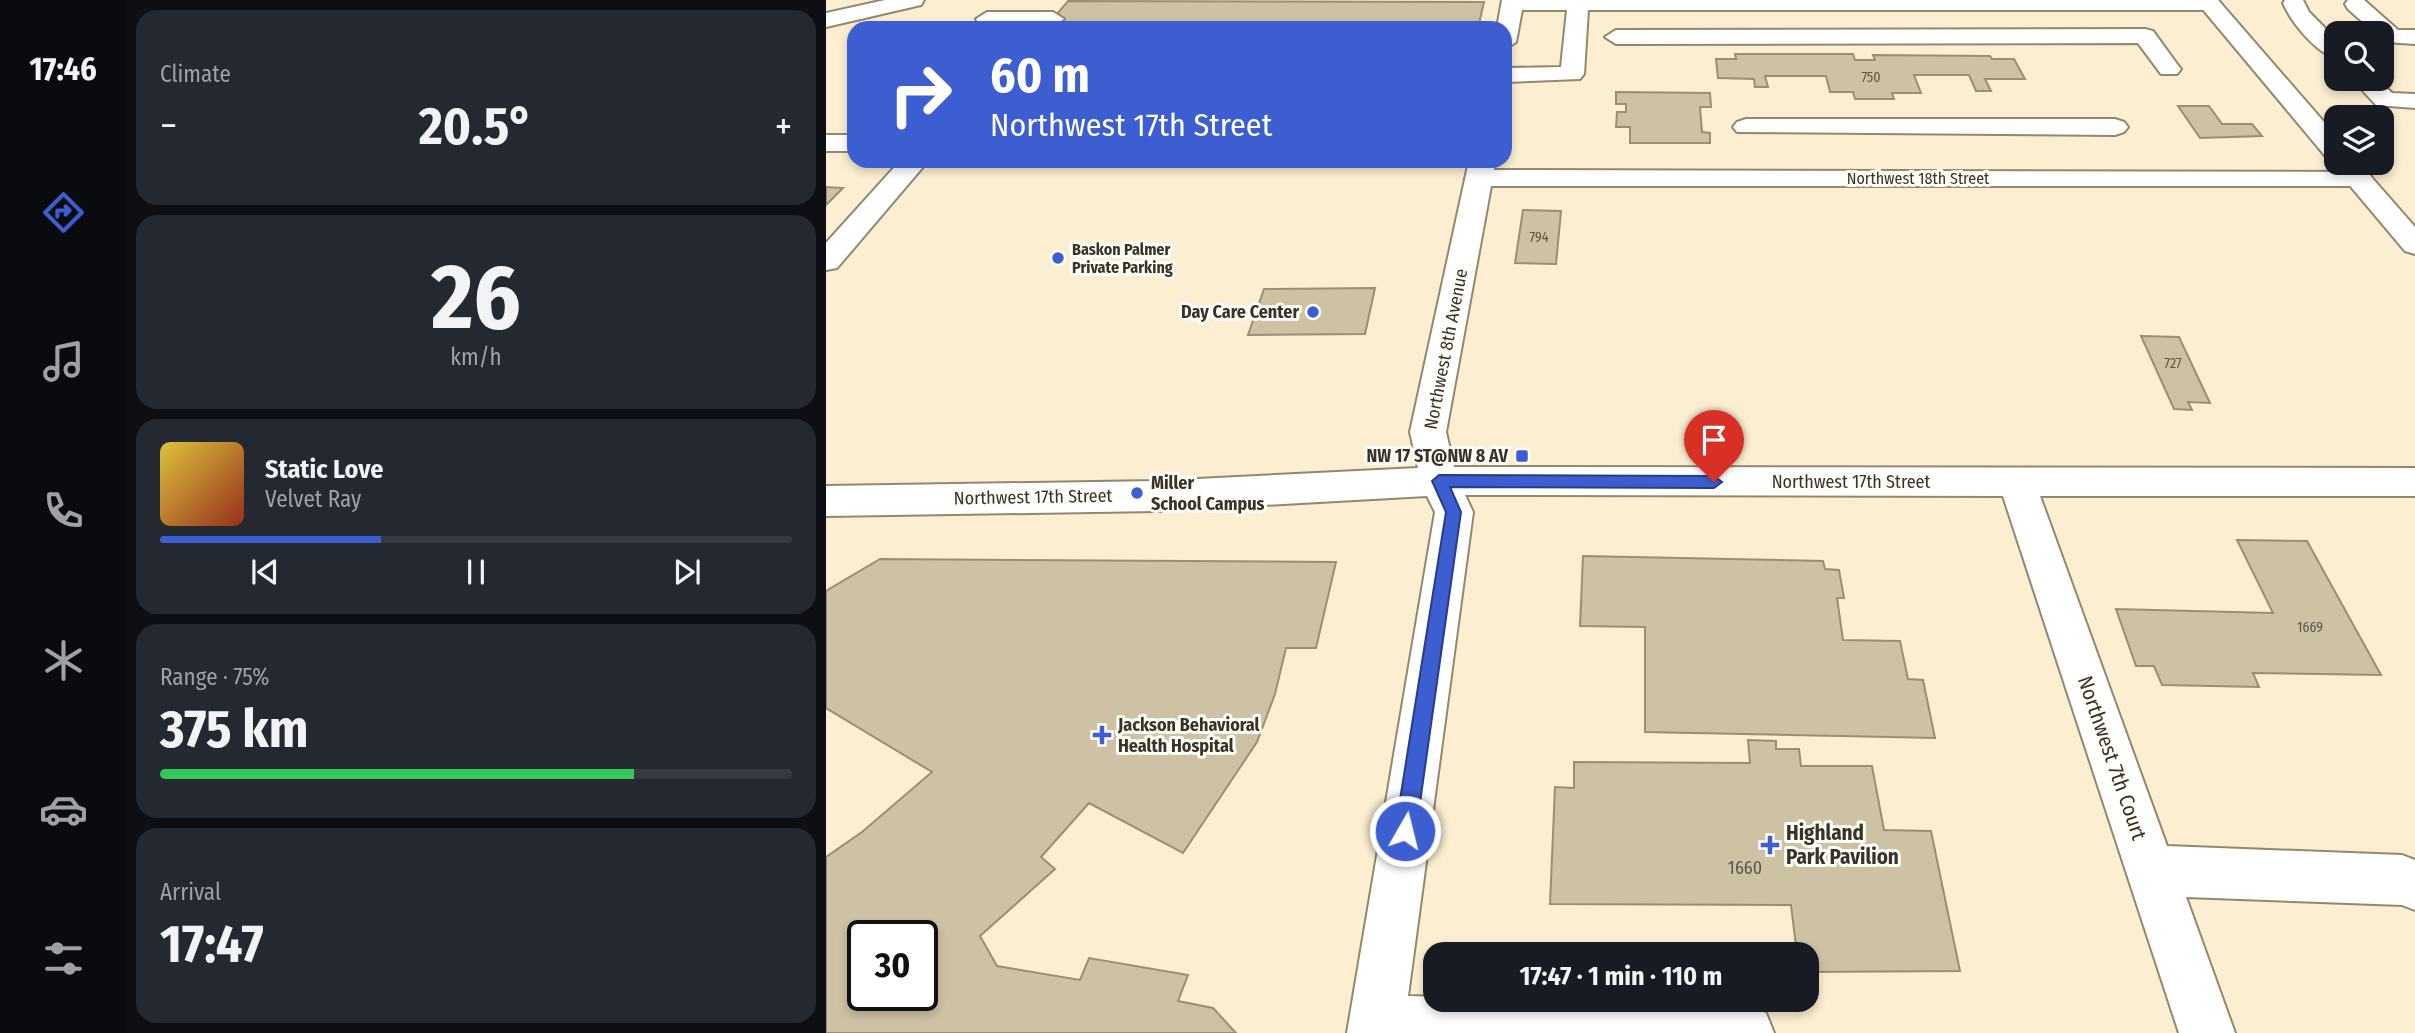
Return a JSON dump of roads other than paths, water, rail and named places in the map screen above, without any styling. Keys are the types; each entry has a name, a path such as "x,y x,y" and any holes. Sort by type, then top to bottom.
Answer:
{"street":[{"path":"826,20 913,0"},
{"path":"1509,21 1513,2 2208,2 2324,138"},
{"path":"2294,3 2299,15 2324,39"},
{"path":"1512,75 1572,74 1578,4"},
{"path":"1803,4 1813,37"},
{"path":"1888,4 1903,37"},
{"path":"2356,4 2392,37 2415,37"},
{"path":"988,11 1052,10"},
{"path":"1616,37 2146,36 2169,69"},
{"path":"2376,91 2385,100 2415,101"},
{"path":"1746,127 2115,127"},
{"path":"1888,127 1905,178"},
{"path":"826,143 847,143"},
{"path":"826,261 909,168"},
{"name":"Northwest 18th Street","path":"1481,169 1905,178 2324,171"},
{"name":"Northwest 8th Avenue","path":"1375,1028 1454,512 1439,481 1428,432 1481,169"},
{"path":"2356,175 2415,245"},
{"name":"Northwest 17th Street","path":"826,500 1157,496 1439,481 2415,482"},
{"name":"Northwest 7th Court","path":"2017,483 2207,1033"},
{"path":"2151,871 2402,880 2415,885"},
{"path":"1375,1028 1745,1033"}],"place":[{"name":"Baskon Palmer Private Parking","path":"1058,258"},
{"name":"Day Care Center","path":"1313,312"},
{"name":"NW 17 ST@NW 8 AV","path":"1522,456"},
{"name":"Miller School Campus","path":"1137,493"},
{"name":"Jackson Behavioral Health Hospital","path":"1102,735"},
{"name":"Highland Park Pavilion","path":"1770,845"}]}
